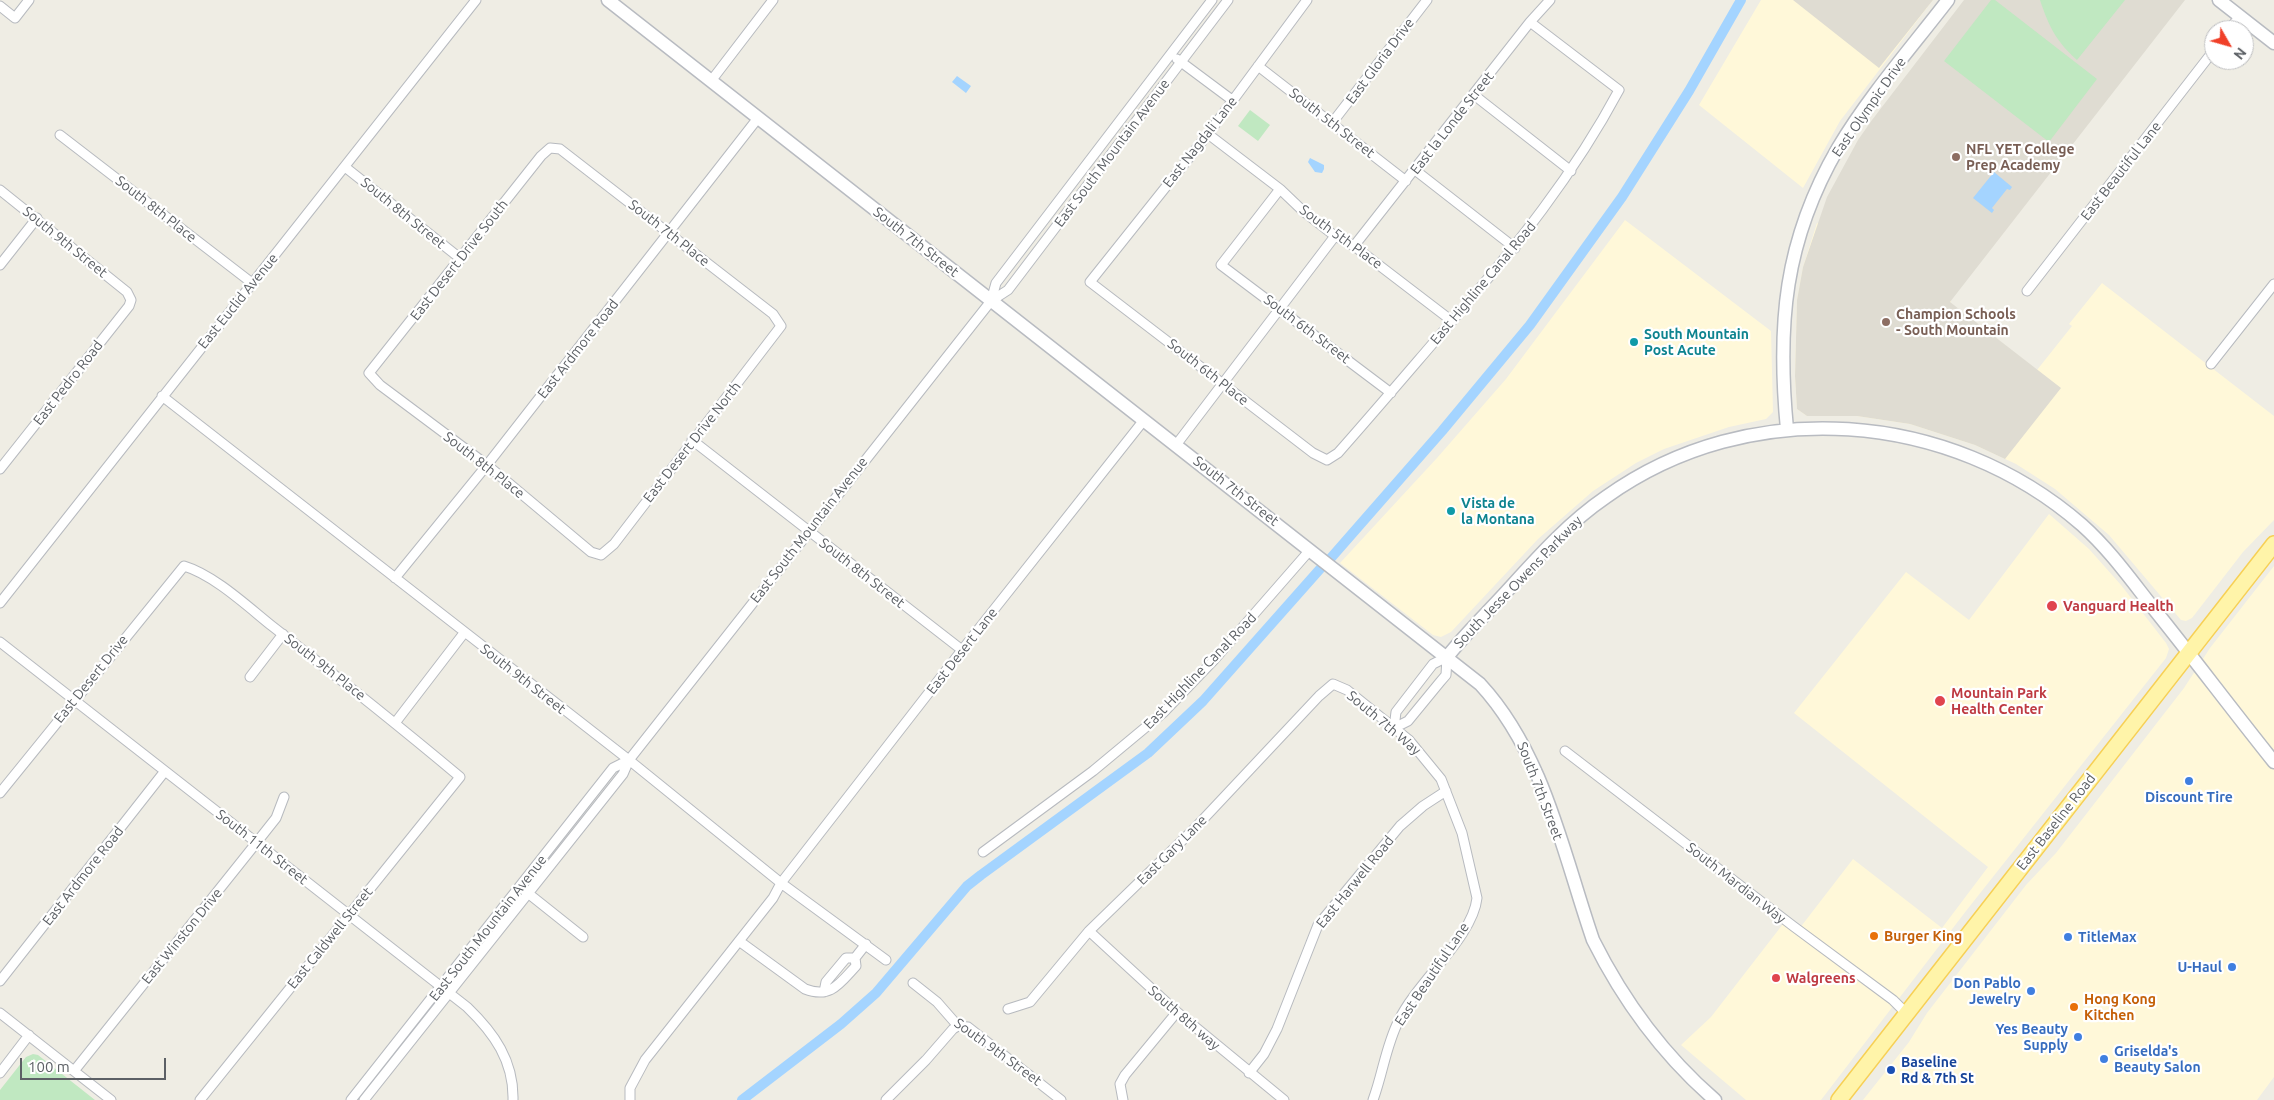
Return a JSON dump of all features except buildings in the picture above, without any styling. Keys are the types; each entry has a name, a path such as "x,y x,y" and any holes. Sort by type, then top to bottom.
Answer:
{"main road":[{"name":"South 7th Street","path":"608,0 1468,673 1495,701 1523,743 1547,803 1593,940 1619,988 1636,1015 1662,1047 1692,1080 1715,1100"},
{"name":"East Olympic Drive","path":"1787,429 1782,370 1784,310 1789,277 1803,222 1823,176 1849,130 1948,0"},
{"path":"2219,0 2274,43"},
{"name":"South Jesse Owens Parkway","path":"1447,656 1556,539 1607,496 1661,464 1698,449 1740,436 1787,429 1841,428 1911,437 1954,450 2019,480 2054,503 2093,535 2115,559 2274,762"},
{"name":"East Baseline Road","path":"1839,1100 2274,544"}],"street":[{"path":"0,6 15,18 29,0"},
{"name":"East Euclid Avenue","path":"0,603 476,0"},
{"path":"711,81 773,0"},
{"name":"East South Mountain Avenue","path":"991,301 996,283 1212,0"},
{"name":"East South Mountain Avenue","path":"351,1100 529,894 623,774 628,760 808,531 991,301 1008,290 1228,0"},
{"name":"East Nagdali Lane","path":"1090,282 1208,134 1307,0"},
{"name":"East Gloria Drive","path":"1332,123 1427,0"},
{"name":"East la Londe Street","path":"1354,246 1474,96 1530,22 1550,0"},
{"path":"2237,20 2240,16"},
{"name":"East Highline Canal Road","path":"1327,460 1338,452 1391,393 1515,248 1571,171 1602,122 1619,90 1530,22"},
{"path":"1170,54 1232,100"},
{"name":"East Beautiful Lane","path":"2027,291 2204,63"},
{"name":"South 5th Street","path":"1258,66 1406,181"},
{"path":"1474,96 1571,171"},
{"name":"East Ardmore Road","path":"395,578 487,465 758,118"},
{"name":"South 5th Place","path":"1208,134 1280,189 1304,212 1335,236 1354,246 1452,321"},
{"name":"South 8th Place","path":"60,135 252,283"},
{"name":"South 7th Place","path":"550,148 560,149 669,232 773,314 781,326"},
{"name":"East Desert Drive South","path":"369,373 461,259 540,156 550,148"},
{"name":"South 8th Street","path":"345,167 461,259"},
{"path":"1415,170 1515,248"},
{"name":"South 6th Street","path":"1280,189 1221,265 1391,393"},
{"name":"South 9th Street","path":"0,190 37,218 129,296"},
{"path":"0,265 37,218"},
{"path":"1176,445 1335,236"},
{"name":"South 6th Place","path":"1090,282 1313,453 1327,460"},
{"path":"2211,364 2274,284"},
{"name":"East Pedro Road","path":"0,469 129,306 129,296"},
{"name":"East Desert Drive North","path":"600,555 614,544 781,326"},
{"name":"South 8th Place","path":"369,373 380,385 487,465 591,552 600,555"},
{"name":"South 9th Street","path":"162,396 628,760 781,883 886,960"},
{"name":"East Desert Lane","path":"630,1100 630,1088 645,1060 773,898 781,883 962,650 1144,420"},
{"name":"South 8th Street","path":"692,440 962,650"},
{"name":"East Highline Canal Road","path":"983,852 1093,770 1164,712 1214,660 1310,550"},
{"name":"South 9th Place","path":"184,566 197,570 283,634 460,777"},
{"name":"East Desert Drive","path":"0,793 184,566"},
{"path":"395,723 464,633"},
{"path":"250,678 283,634"},
{"name":"South 11th Street","path":"0,642 445,990 485,1024 500,1045 509,1065 513,1100"},
{"path":"1394,728 1396,712 1433,664 1447,656"},
{"path":"1394,728 1408,721 1446,674 1447,656"},
{"name":"South 7th Way","path":"1332,684 1347,690 1394,728 1422,754 1441,779 1454,810 1468,855 1477,898 1476,907"},
{"name":"East Gary Lane","path":"1008,1009 1030,1002 1088,931 1194,829 1332,684"},
{"path":"1408,696 1421,706"},
{"name":"South Mardian Way","path":"1565,751 1793,926 1893,1000 1907,1014"},
{"name":"East South Mountain Avenue","path":"364,1100 520,887 613,768 628,760"},
{"name":"East Ardmore Road","path":"0,981 165,772"},
{"name":"East Caldwell Street","path":"200,1100 460,777"},
{"name":"East Harwell Road","path":"1250,1073 1264,1054 1277,1029 1318,925 1400,826 1423,806 1446,791"},
{"name":"East Winston Drive","path":"74,1071 276,818 284,797"},
{"path":"520,887 583,937"},
{"name":"East Beautiful Lane","path":"1373,1100 1386,1051 1399,1019 1419,989 1463,932 1476,907"},
{"name":"South 8th way","path":"1088,931 1177,1012 1284,1100"},
{"path":"739,941 804,989 814,992 824,992 835,988 856,966 855,958 866,944"},
{"path":"824,992 826,982 846,958 855,958"},
{"path":"836,971 844,978"},
{"name":"South 9th Street","path":"912,984 937,1002 958,1026 968,1027 1057,1099"},
{"path":"1123,1100 1120,1084 1177,1012"},
{"path":"0,1013 111,1100"},
{"path":"886,1100 958,1026"},
{"path":"0,1073 29,1036"}],"shaded area":[{"path":"1761,0 1933,0 1840,121 1803,188 1699,105"},
{"path":"1793,0 1933,0 1879,68"},
{"path":"1964,0 2185,0 1950,302 2061,388 2005,459 1975,445 1910,424 1857,416 1807,416 1797,409 1795,376 1797,300 1803,267 1827,197 1858,140"},
{"path":"1625,220 1771,331 1773,412 1766,419 1729,427 1664,449 1636,463 1593,491 1538,539 1451,632 1441,637 1433,635 1340,563 1437,458 1506,379"},
{"path":"1817,223 1951,301 1950,303 2037,370 2072,326 2069,324 2102,283 2274,416 2274,520 2243,552 2192,618 2186,621 2181,620 2109,535 2055,489 2016,464 1975,445 1910,424 1857,416 1807,416 1797,409 1795,376 1797,300 1803,267"},
{"path":"2049,514 2089,549 2121,585 2166,643 2169,649 2166,658 1966,911 1821,1100 1746,1100 1681,1045 1711,1017 1783,924 1796,933 1853,859 1942,928 1988,867 1794,713 1906,572 1969,620"},
{"path":"2274,566 2274,1077 2257,1100 1863,1100 1909,1042 1927,1013 2026,885 2056,853 2184,688 2210,648"}],"green space":[{"path":"1991,0 1995,0 2097,79 2049,142 1944,61"},
{"path":"2040,0 2125,0 2077,60 2054,33"},
{"path":"1250,110 1270,125 1258,141 1238,126"},
{"path":"33,1054 38,1055 95,1100 0,1100 0,1090 26,1057"}],"water":[{"path":"957,76 971,86 966,93 952,82"},
{"path":"1310,158 1324,165 1322,173 1315,172 1308,162"},
{"path":"1994,172 2012,187 2010,190 2007,189 1992,208 1994,210 1992,213 1973,198"}],"waterway":[{"path":"1330,559 1442,431 1530,325 1622,197 1689,91 1741,0"},
{"path":"742,1100 841,1024 876,993 967,886 1148,753 1203,701 1320,569"}],"place":[{"name":"NFL YET College Prep Academy","path":"1956,157"},
{"name":"Champion Schools - South Mountain","path":"1886,322"},
{"name":"South Mountain Post Acute","path":"1634,342"},
{"name":"Vista de la Montana","path":"1451,511"},
{"name":"Vanguard Health","path":"2052,606"},
{"name":"Mountain Park Health Center","path":"1940,701"},
{"name":"Discount Tire","path":"2189,781"},
{"name":"Burger King","path":"1874,936"},
{"name":"TitleMax","path":"2068,937"},
{"name":"U-Haul","path":"2232,967"},
{"name":"Walgreens","path":"1776,978"},
{"name":"Don Pablo Jewelry","path":"2031,991"},
{"name":"Hong Kong Kitchen","path":"2074,1007"},
{"name":"Yes Beauty Supply","path":"2078,1037"},
{"name":"Griselda's Beauty Salon","path":"2104,1059"},
{"name":"Baseline Rd & 7th St","path":"1891,1070"}]}
